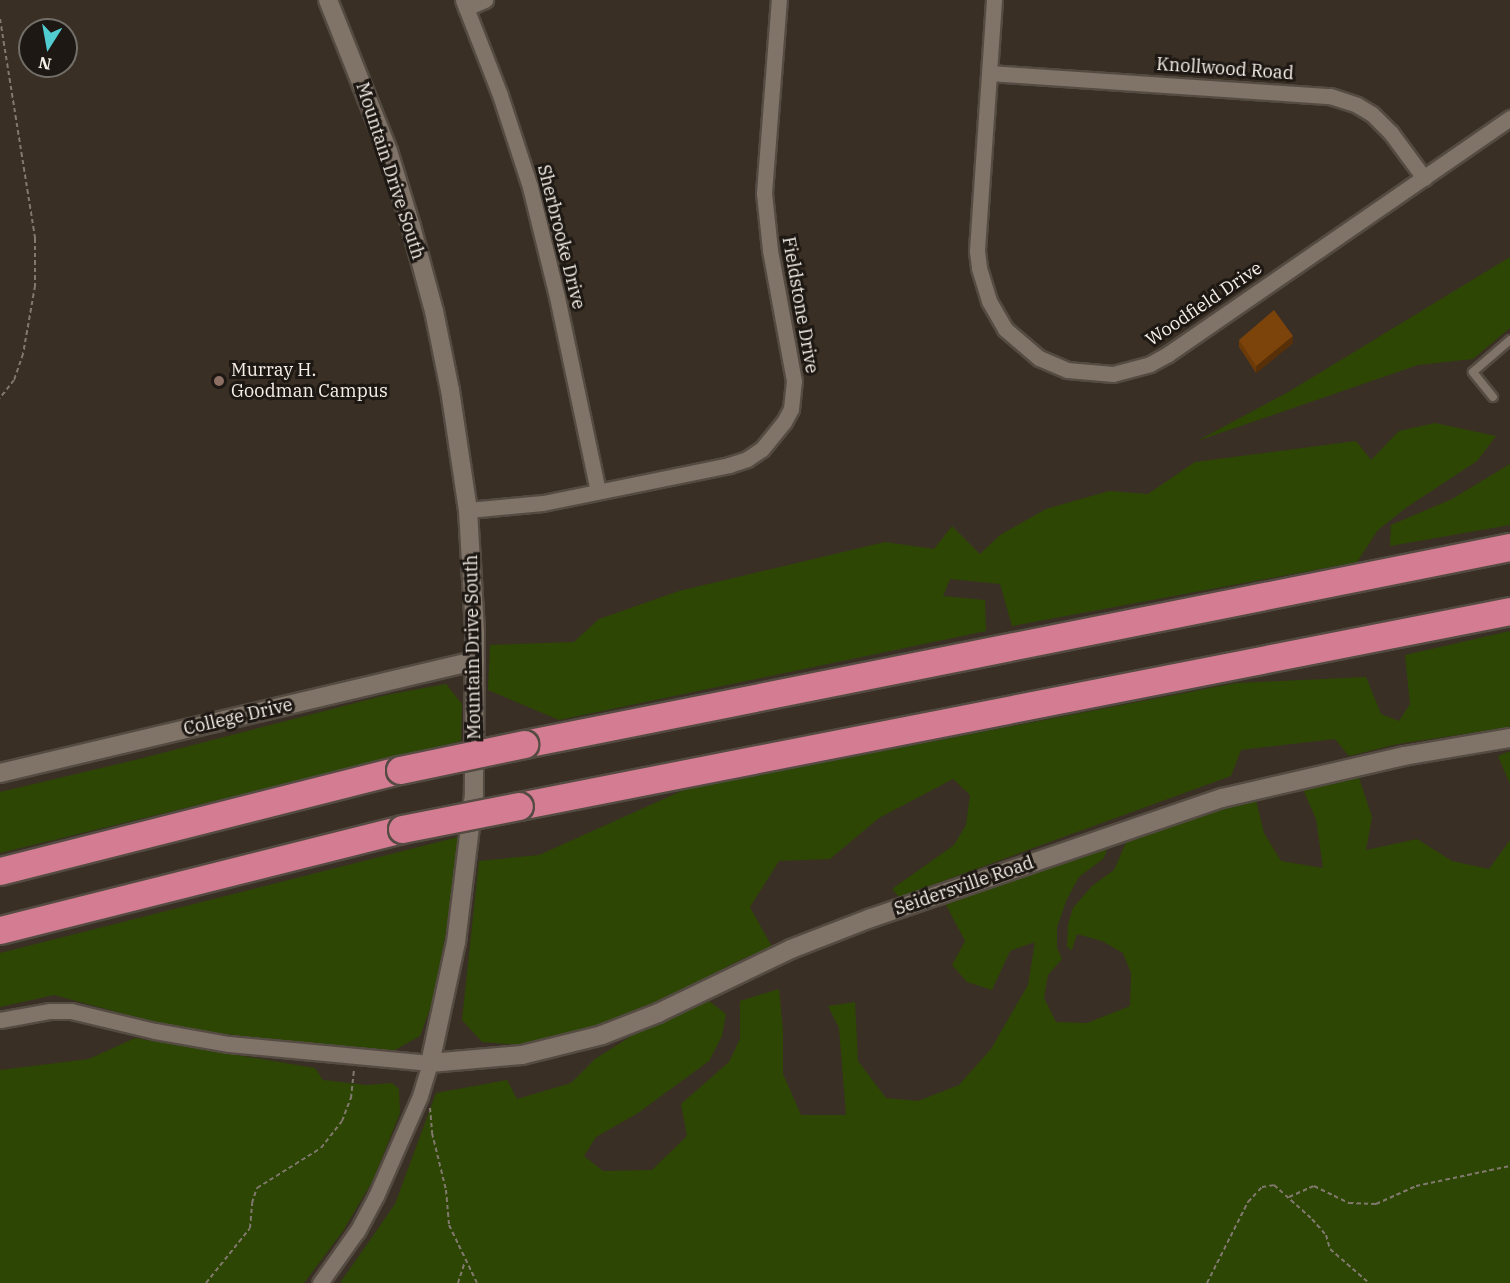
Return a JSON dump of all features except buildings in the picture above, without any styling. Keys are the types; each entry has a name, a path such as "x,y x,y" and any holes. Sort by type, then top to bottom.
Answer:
{"highway":[{"path":"0,871 400,770 1510,547"},
{"path":"0,930 402,829 1510,611"}],"street":[{"name":"Mountain Drive South","path":"320,1283 357,1231 394,1159 420,1096 430,1063 452,968 468,854 475,765 475,598 468,510 450,390 434,311 388,151 328,0"},
{"path":"464,4 486,0"},
{"name":"Fieldstone Drive","path":"468,510 543,503 720,468 747,459 772,439 791,409 793,367 765,221 779,0"},
{"name":"Woodfield Drive","path":"994,0 977,251 983,287 996,316 1016,340 1039,358 1067,370 1113,374 1150,364 1510,118"},
{"name":"Sherbrooke Drive","path":"464,4 500,95 530,187 554,286 598,491"},
{"name":"Knollwood Road","path":"989,73 1330,96 1357,105 1372,114 1391,133 1424,178"},
{"name":"College Drive","path":"0,773 475,661"},
{"name":"Seidersville Road","path":"430,1063 488,1060 522,1055 602,1035 658,1013 791,949 871,918 1222,798 1404,756 1510,738"},
{"path":"0,1020 50,1011 71,1011 155,1031 229,1044 430,1063"}],"lane":[{"path":"1492,397 1473,372 1510,340"}],"path":[{"path":"0,19 35,238 35,286 23,354 14,380 0,398"},
{"path":"206,1283 250,1227 252,1203 257,1188 321,1148 342,1121 351,1098 355,1057"},
{"path":"420,1096 430,1104 432,1134 446,1190 449,1225 477,1283"},
{"path":"1288,1197 1314,1186 1349,1203 1376,1204 1416,1186 1510,1166"},
{"path":"1208,1283 1248,1202 1262,1186 1274,1185 1326,1235 1330,1249 1369,1283"},
{"path":"458,1283 465,1262"}],"green space":[{"path":"1510,257 1510,328 1473,359 1418,365 1197,441 1290,391"},
{"path":"1435,423 1496,436 1477,461 1407,507 1378,530 1357,562 1012,626 1000,584 950,579 943,596 985,600 986,631 559,720 488,690 490,645 574,642 599,619 679,591 885,542 934,549 952,526 980,554 1000,535 1046,509 1109,491 1148,494 1195,462 1356,441 1371,460 1399,431"},
{"path":"1510,464 1510,525 1390,546 1391,525 1452,499"},
{"path":"1510,631 1510,727 1398,744 1349,756 1335,739 1241,750 1231,776 899,897 892,889 954,845 966,825 970,795 953,779 879,818 830,859 779,861 750,907 772,947 742,959 636,1014 572,1036 520,1045 482,1042 462,1020 479,861 539,855 686,789 1236,683 1366,677 1381,714 1399,721 1410,704 1405,655"},
{"path":"446,684 462,704 461,741 0,853 0,792 139,759 386,695"},
{"path":"1510,751 1510,784 1498,756"},
{"path":"1358,775 1372,817 1366,850 1417,839 1452,861 1489,869 1510,840 1510,1283 340,1283 395,1204 436,1093 507,1080 517,1099 571,1083 595,1059 641,1030 709,1001 726,1014 722,1036 709,1061 638,1113 596,1137 584,1156 603,1171 652,1170 687,1136 681,1104 729,1062 740,1039 740,1001 779,989 783,1031 783,1074 801,1115 846,1115 839,1028 828,1006 855,1002 858,1061 886,1098 918,1101 959,1085 991,1049 1028,985 1035,942 1010,951 992,990 967,982 952,965 965,941 944,901 1108,847 1104,858 1079,877 1067,899 1057,927 1057,948 1062,959 1048,975 1044,998 1056,1022 1087,1023 1130,1006 1131,973 1123,953 1102,941 1077,934 1072,950 1067,947 1068,924 1073,908 1092,886 1114,870 1127,840 1255,796 1264,833 1281,861 1323,868 1316,819 1302,787"},
{"path":"458,837 451,904 434,998 420,1036 393,1051 312,1045 173,1027 54,995 0,1007 0,953"},
{"path":"135,1038 315,1068 323,1080 366,1085 392,1083 399,1089 400,1113 373,1180 343,1231 304,1283 0,1283 0,1070 89,1059"}],"place":[{"name":"Murray H. Goodman Campus","path":"219,381"}]}
